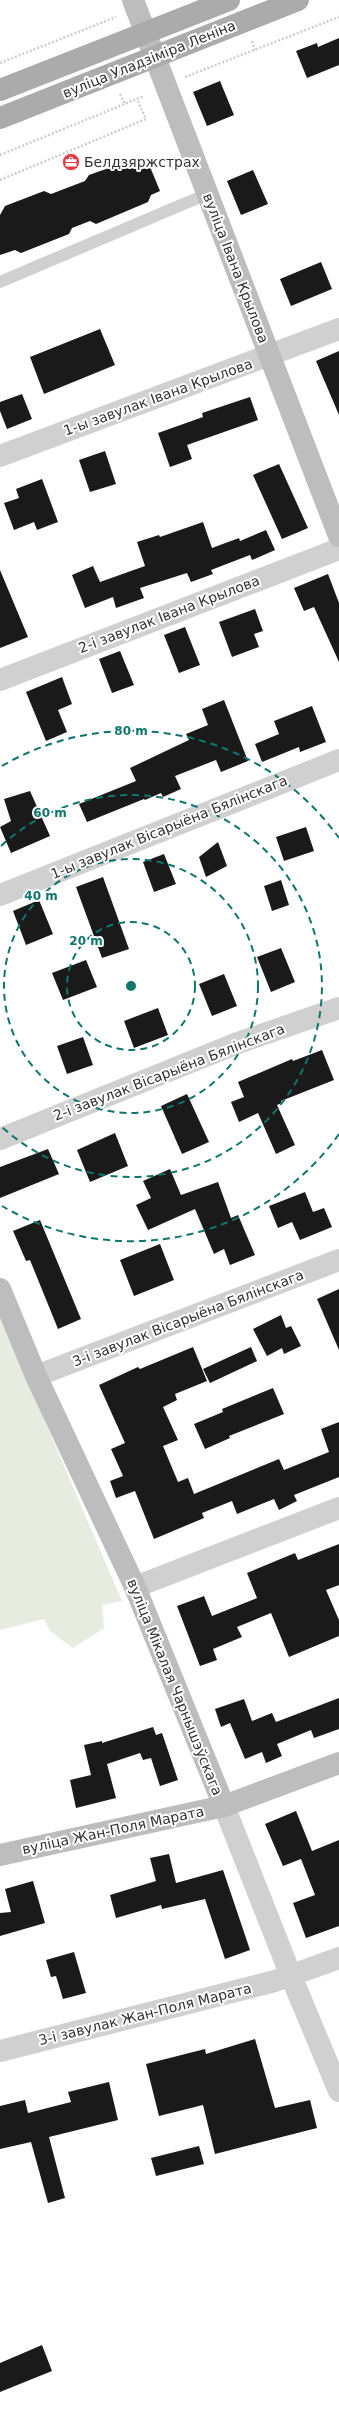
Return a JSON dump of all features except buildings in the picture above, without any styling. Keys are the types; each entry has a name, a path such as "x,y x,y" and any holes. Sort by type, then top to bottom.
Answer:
{"main road":[{"name":"вуліца Уладзіміра Леніна","path":"0,90 146,34 229,0"},
{"name":"вуліца Уладзіміра Леніна","path":"0,118 298,0"}],"street":[{"name":"вуліца Івана Крылова","path":"133,0 339,536"},
{"name":"1-ы завулак Івана Крылова","path":"0,456 339,329"},
{"name":"2-і завулак Івана Крылова","path":"0,680 339,549"},
{"name":"1-ы завулак Вісарыёна Бялінскага","path":"0,894 339,760"},
{"name":"2-і завулак Вісарыёна Бялінскага","path":"0,1139 235,1044 339,1008"},
{"name":"3-і завулак Вісарыёна Бялінскага","path":"36,1376 339,1260"},
{"name":"вуліца Мікалая Чарнышэўскага","path":"0,1289 36,1376 135,1587 291,1976 339,2091"},
{"path":"135,1587 339,1508"},
{"name":"вуліца Жан-Поля Марата","path":"0,1855 224,1806 339,1763"},
{"name":"3-і завулак Жан-Поля Марата","path":"0,2050 291,1976 339,1958"}],"lane":[{"path":"0,282 207,194"}],"path":[{"path":"182,78 339,17"},
{"path":"0,64 109,19"},
{"path":"118,90 125,104"},
{"path":"0,155 144,96"},
{"path":"0,180 146,119 137,99"}],"shaded area":[{"path":"0,1317 122,1601 102,1605 104,1628 73,1648 50,1631 44,1619 0,1630"}],"place":[{"name":"Белдзяржстрах","path":"71,162"}]}
